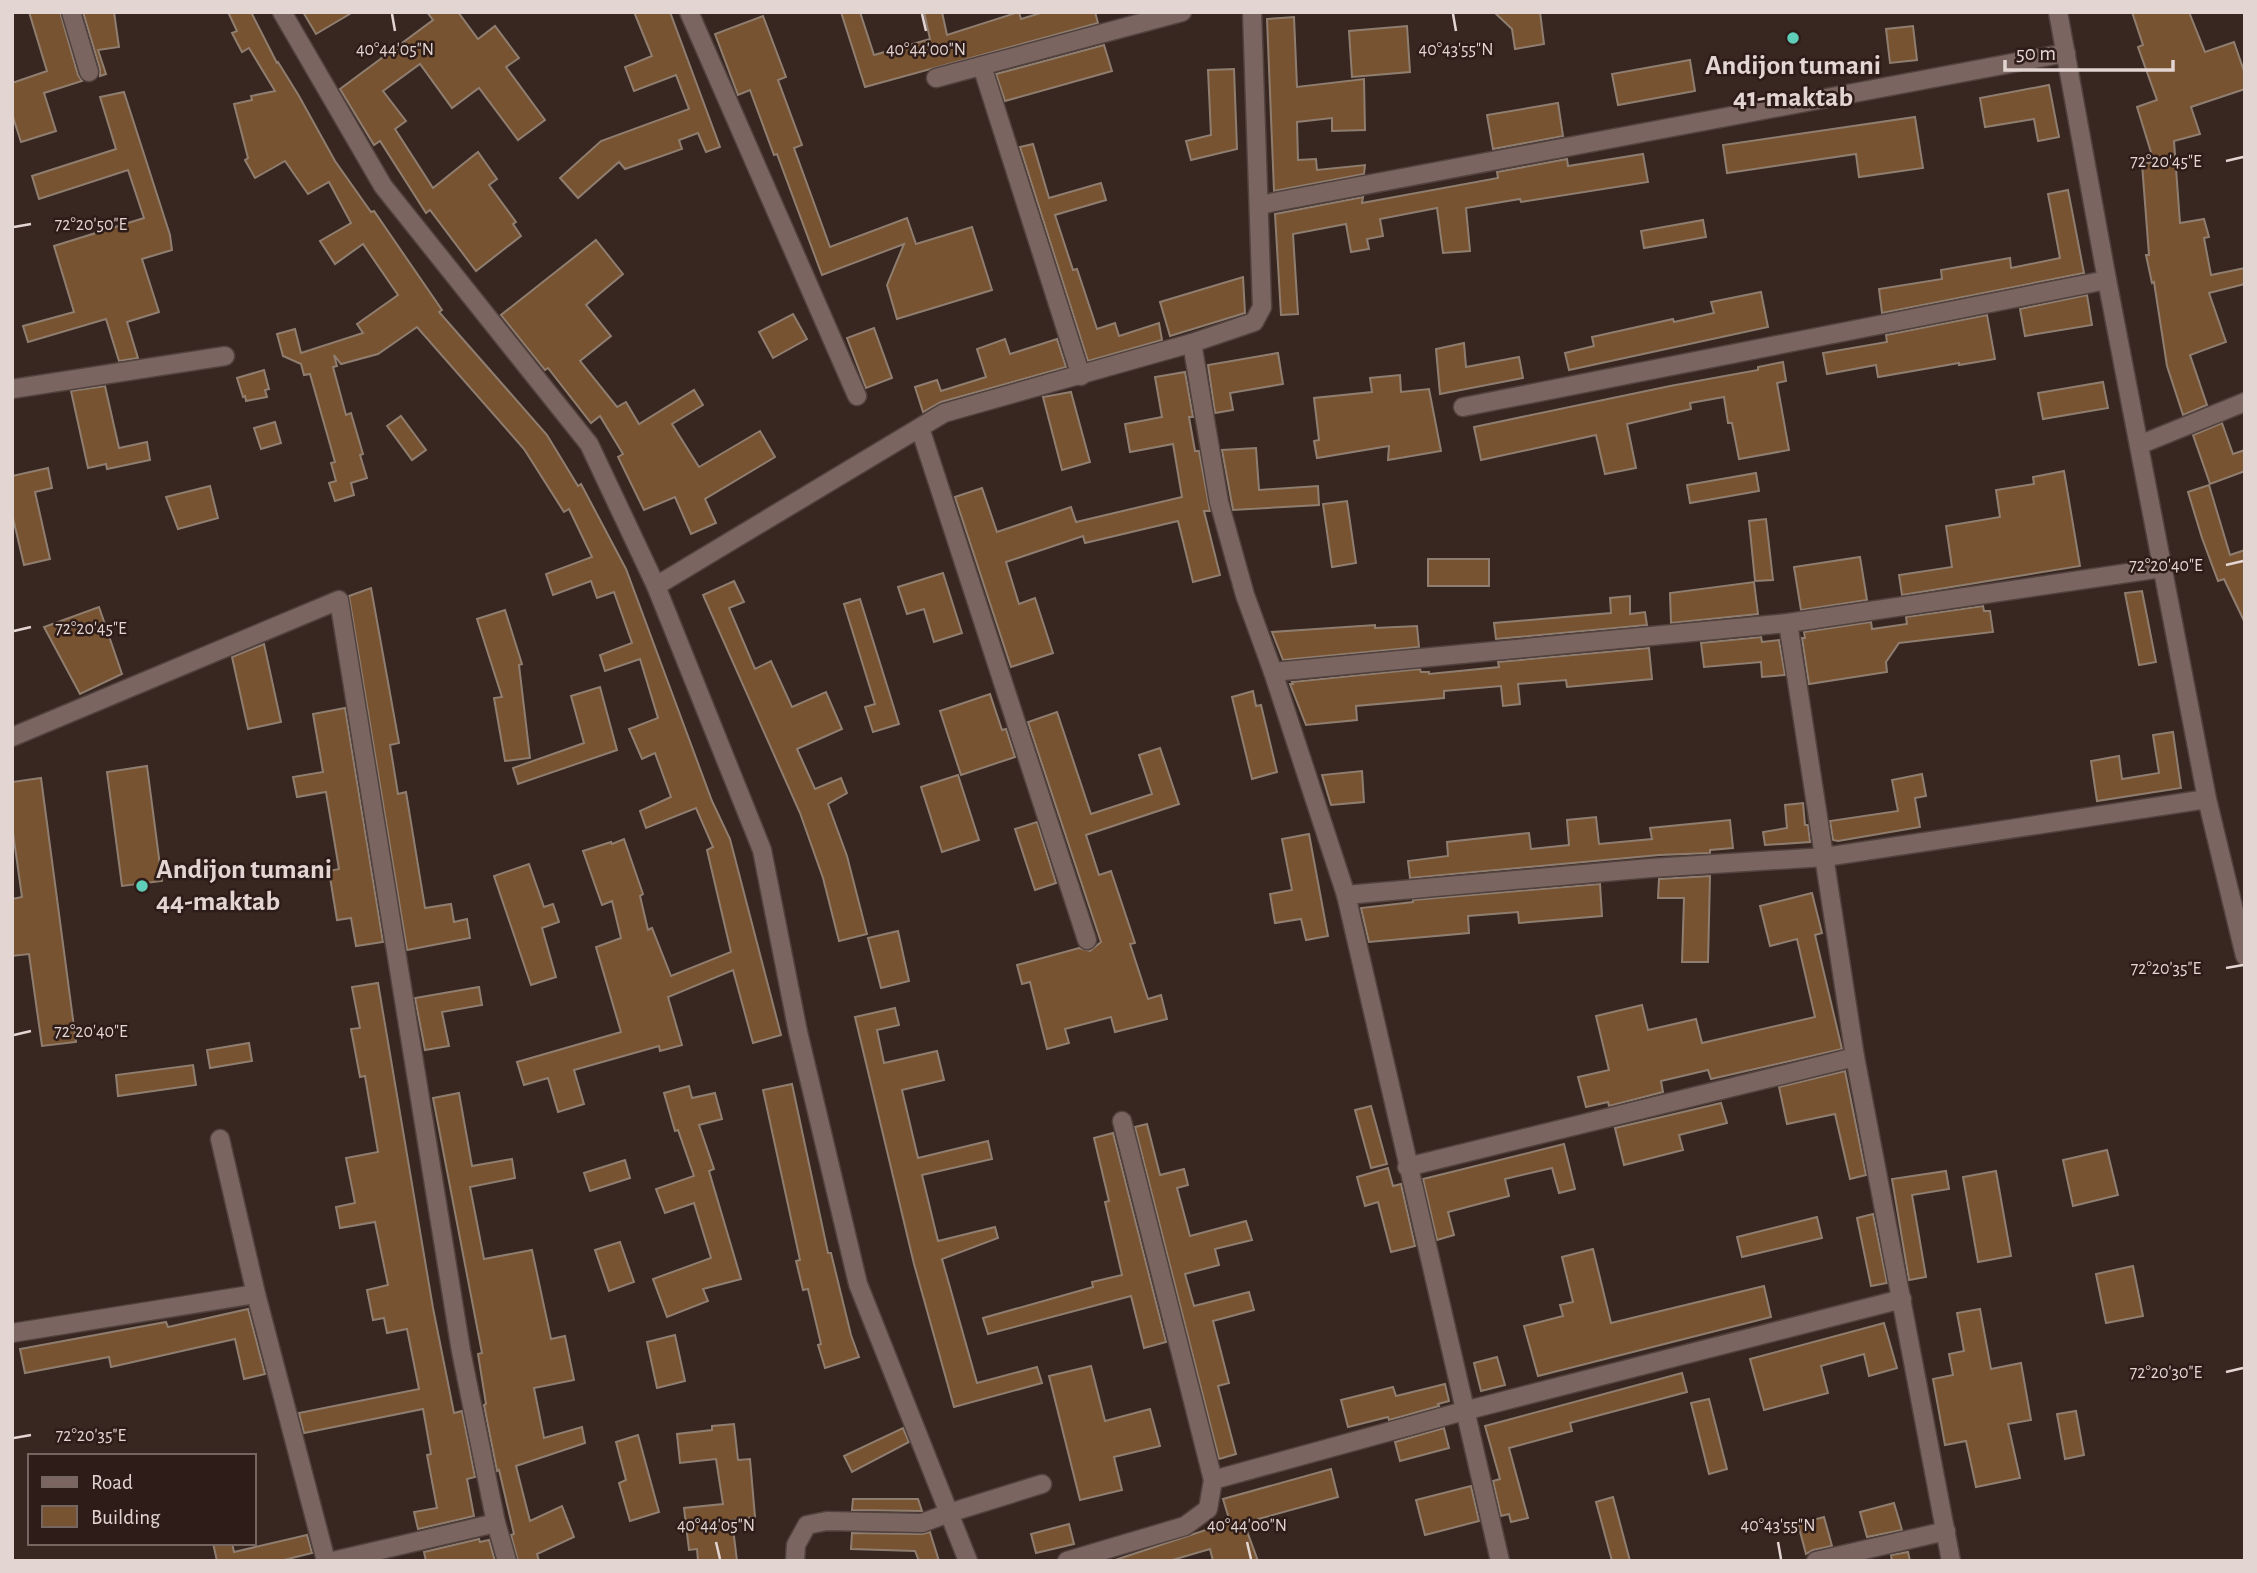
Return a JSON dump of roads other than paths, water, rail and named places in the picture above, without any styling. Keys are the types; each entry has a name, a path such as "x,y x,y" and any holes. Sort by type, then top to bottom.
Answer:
{"street":[{"path":"71,12 89,72"},
{"path":"282,12 383,186 589,444 656,586 761,850 798,1032 858,1284 968,1561"},
{"path":"689,12 857,396"},
{"path":"936,78 1182,12"},
{"path":"656,586 944,413 1081,376 1254,322 1262,307 1252,12"},
{"path":"2058,12 2207,799 2240,919 2245,957"},
{"path":"1259,205 2066,53"},
{"path":"982,66 1081,376"},
{"path":"1463,407 2107,280"},
{"path":"1192,343 1219,502 1245,595 1346,895 1500,1561"},
{"path":"12,389 225,356"},
{"path":"2139,445 2245,402"},
{"path":"920,428 1087,940"},
{"path":"1273,672 1788,623 2162,568"},
{"path":"12,737 338,600 461,1351 496,1523 507,1561"},
{"path":"1788,623 1855,1057 1951,1561"},
{"path":"1346,895 1651,868 1825,858 2207,799"},
{"path":"1407,1167 1855,1057"},
{"path":"1067,1561 1185,1526 1208,1509 1213,1480 1122,1121"},
{"path":"220,1139 256,1294 326,1561"},
{"path":"12,1333 256,1294"},
{"path":"1213,1480 1464,1411 1902,1299"},
{"path":"795,1561 796,1545 807,1525 827,1521 922,1523 1042,1484"},
{"path":"333,1561 496,1523"},
{"path":"1816,1561 1946,1531"}],"place":[{"name":"Andijon tumani 41-maktab","path":"1793,38"},
{"name":"Andijon tumani 44-maktab","path":"142,886"}]}
